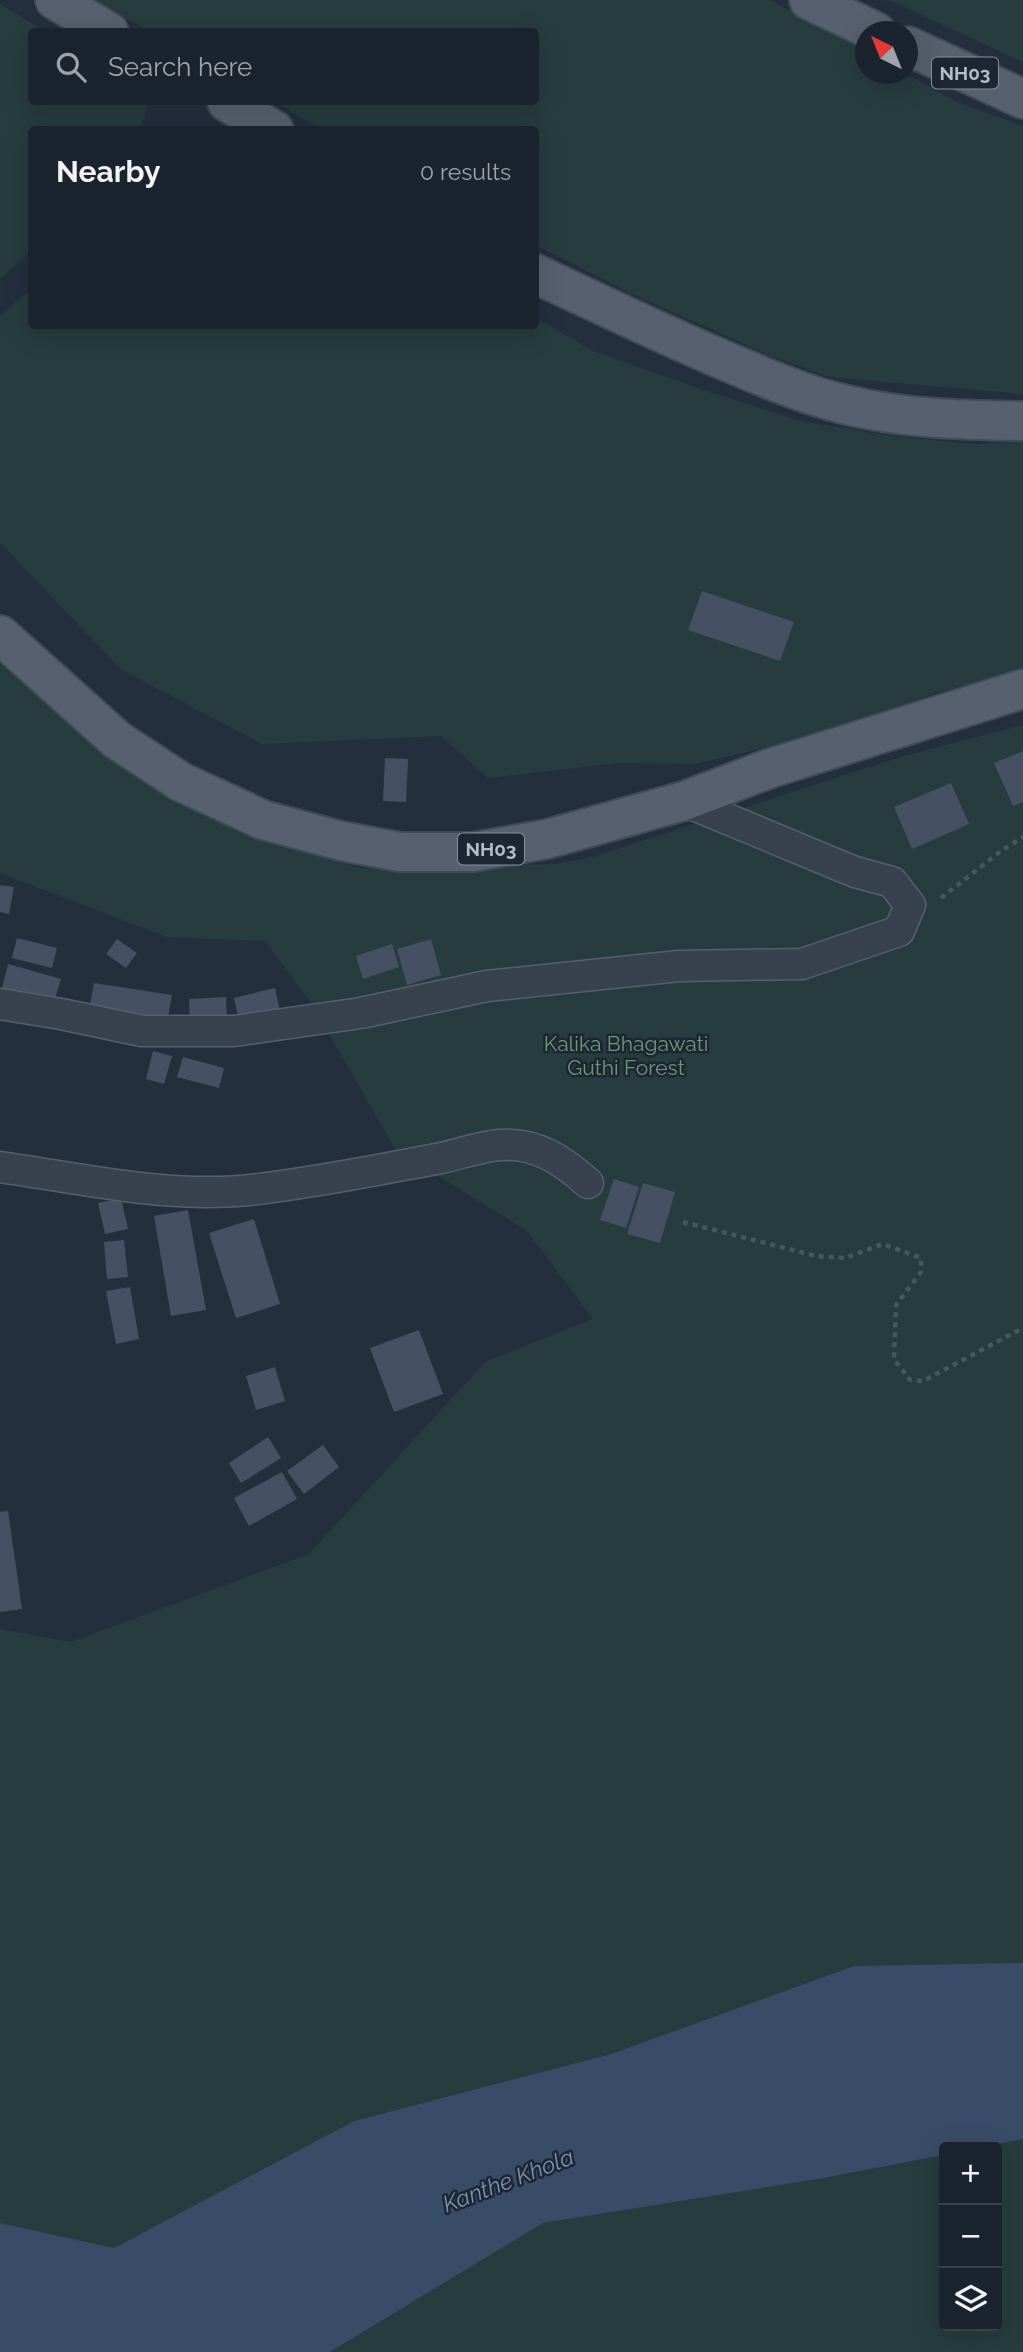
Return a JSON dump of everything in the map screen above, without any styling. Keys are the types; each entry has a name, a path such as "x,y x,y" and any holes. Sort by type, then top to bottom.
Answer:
{"main road":[{"path":"55,0 101,28"},
{"path":"809,0 855,22"},
{"name":"NH03","path":"918,51 1023,99"},
{"path":"231,105 267,126"},
{"path":"539,275 648,327 799,391 845,405 956,420 1023,421"},
{"name":"NH03","path":"0,635 117,740 181,782 263,820 341,841 400,852 472,852 547,839 684,801 771,768 1023,689"}],"street":[{"path":"0,1004 142,1031 234,1031 361,1013 488,986 679,966 802,964 899,931 911,905 892,882 855,872 684,801"},
{"path":"0,1167 180,1193 256,1189 370,1172 499,1145 532,1148 550,1155 565,1163 588,1184"}],"path":[{"path":"899,931 1001,851 1023,837"},
{"path":"683,1222 816,1256 845,1258 883,1244 922,1258 922,1272 896,1305 894,1359 910,1380 923,1381 1023,1328"}],"green space":[{"path":"96,0 770,0 855,46 855,84 918,84 918,81 959,103 1023,126 1023,394 829,377 778,359 627,292 539,247 539,126 316,126 280,105 539,105 539,28 143,28"},
{"path":"889,0 1023,0 1023,62"},
{"path":"0,4 40,28 28,28 28,105 148,105 141,126 28,126 28,254 0,279"},
{"path":"28,292 28,329 539,329 539,320 593,351 801,421 892,436 975,444 1023,442 1023,673 936,693 799,740 695,764 618,763 488,778 441,736 262,744 122,670 0,543 0,316"},
{"name":"Kalika Bhagawati Guthi Forest","path":"0,665 121,761 183,801 287,848 360,868 557,864 596,856 900,757 1023,725 1023,1963 854,1966 611,2054 354,2121 114,2248 0,2223 0,1629 71,1642 309,1554 485,1362 593,1319 527,1231 395,1149 312,1004 265,941 167,937 0,873"},
{"path":"1023,2139 1023,2352 330,2352 543,2223 818,2179 939,2156 939,2331 1002,2331 1002,2143"}],"water":[{"name":"Kanthe Khola","path":"1023,1963 1023,2139 1002,2143 939,2142 939,2156 818,2179 543,2223 330,2352 0,2352 0,2223 114,2248 354,2121 611,2054 854,1966"}],"building":[{"path":"702,591 794,622 780,661 688,630"},
{"path":"1023,751 1023,802 1013,806 994,763"},
{"path":"385,758 408,759 406,802 383,801"},
{"path":"951,783 969,824 912,849 894,807"},
{"path":"0,885 14,887 9,914 0,912"},
{"path":"17,938 57,948 52,968 12,958"},
{"path":"117,939 137,953 126,968 106,954"},
{"path":"431,939 441,975 407,985 397,949"},
{"path":"392,944 399,967 363,979 356,956"},
{"path":"8,964 61,979 54,1002 2,988"},
{"path":"94,983 172,995 167,1022 89,1010"},
{"path":"275,988 280,1011 239,1021 234,998"},
{"path":"226,997 227,1022 190,1024 189,999"},
{"path":"153,1051 172,1056 164,1084 146,1079"},
{"path":"183,1057 224,1068 219,1088 177,1077"},
{"path":"614,1179 639,1187 626,1228 600,1220"},
{"path":"643,1183 675,1192 660,1243 627,1234"},
{"path":"121,1198 128,1229 105,1234 98,1203"},
{"path":"188,1210 206,1310 171,1316 154,1216"},
{"path":"254,1219 280,1304 236,1318 209,1233"},
{"path":"124,1240 128,1277 107,1279 104,1242"},
{"path":"130,1287 139,1339 116,1344 106,1291"},
{"path":"419,1330 443,1394 394,1412 370,1348"},
{"path":"275,1367 285,1401 256,1410 246,1376"},
{"path":"268,1437 281,1458 241,1483 229,1463"},
{"path":"323,1445 339,1467 304,1494 287,1471"},
{"path":"282,1472 297,1499 249,1526 234,1498"},
{"path":"8,1511 22,1609 0,1612 0,1512"}]}
